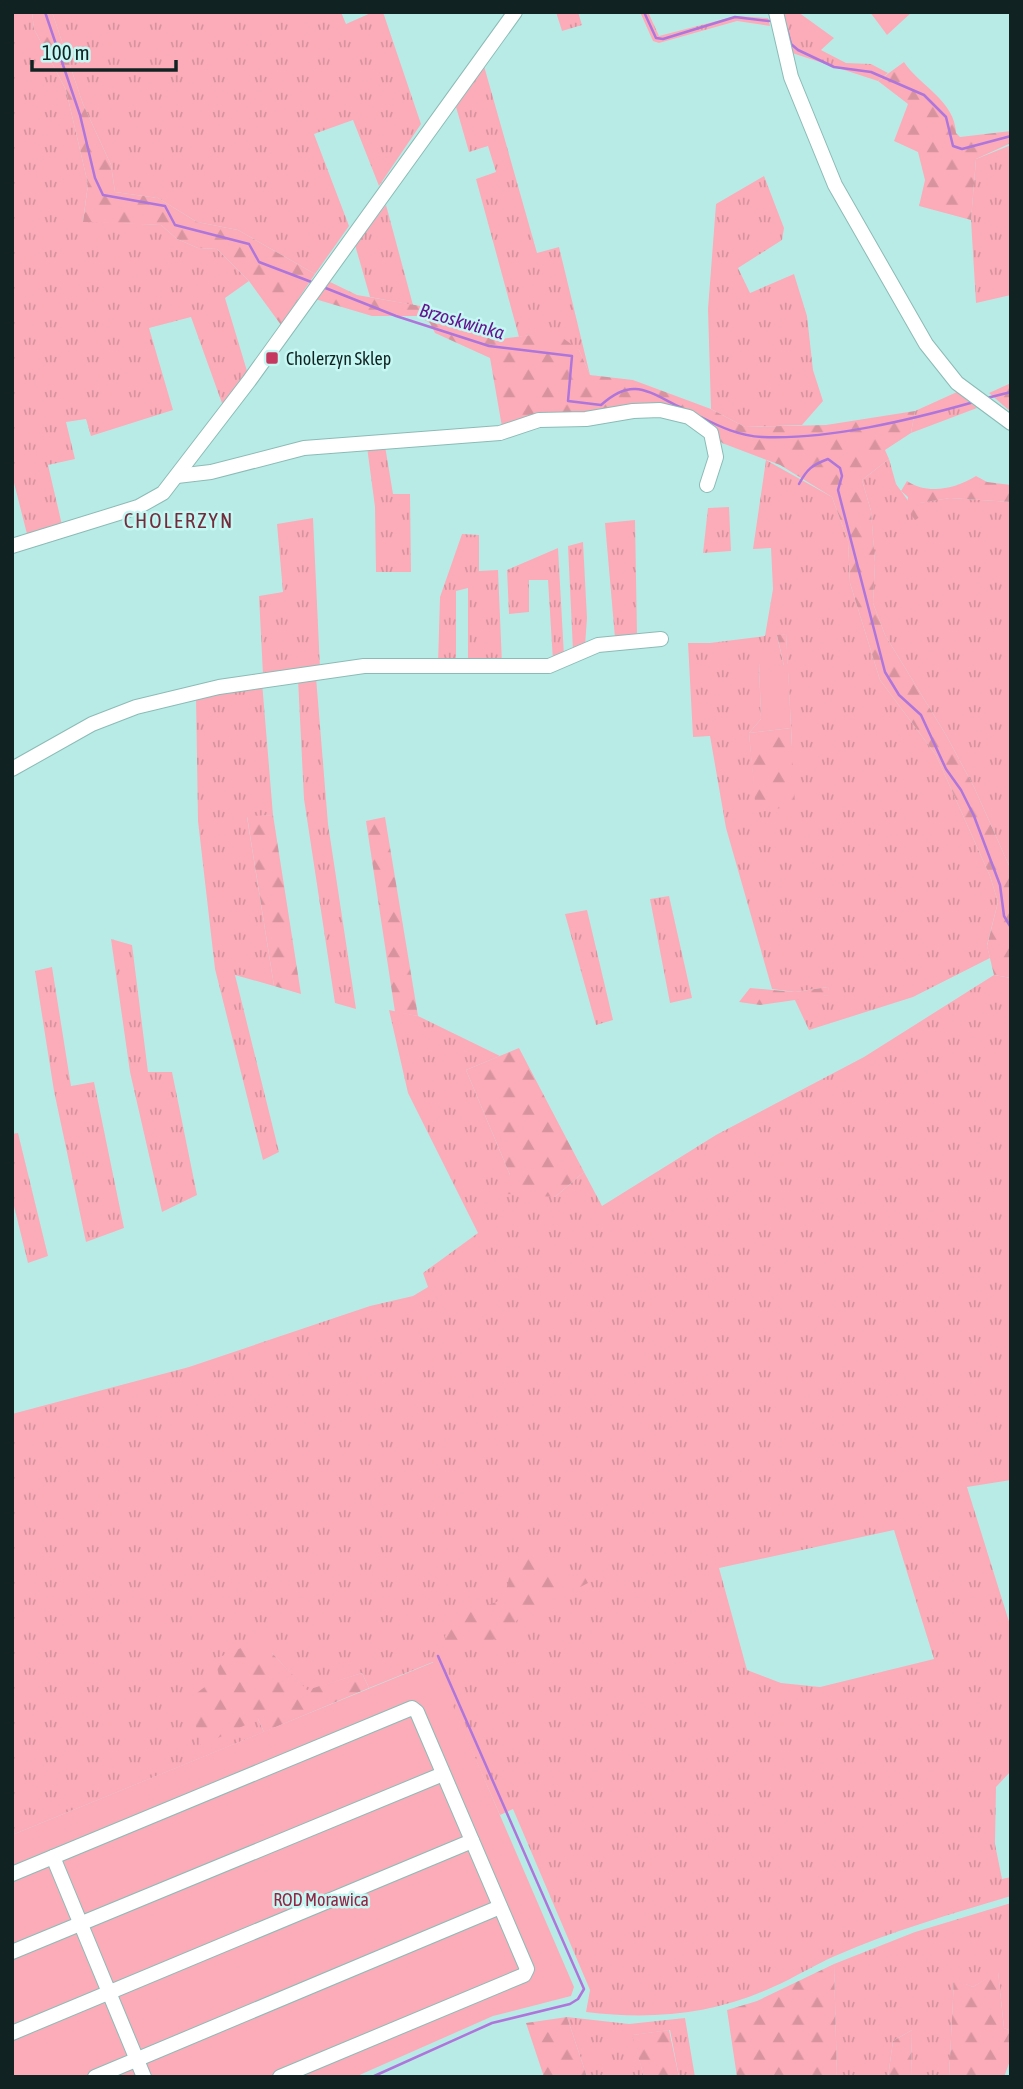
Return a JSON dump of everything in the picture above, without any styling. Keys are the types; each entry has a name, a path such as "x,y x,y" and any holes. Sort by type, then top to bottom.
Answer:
{"street":[{"path":"12,546 148,503 163,493 313,292 515,12"},
{"path":"776,12 791,76 835,185 926,344 944,369 968,393 1011,423"},
{"path":"177,476 211,472 304,448 500,433 539,420 586,419 611,413 660,410 689,417 711,433 716,457 707,485"},
{"path":"12,769 92,724 136,707 219,687 364,666 549,666 598,645 661,639"},
{"path":"12,1874 412,1708 417,1712 527,1969 524,1975 280,2077"},
{"path":"12,1952 443,1774"},
{"path":"12,2033 472,1841"},
{"path":"53,1857 144,2077"},
{"path":"96,2077 500,1908"}],"green space":[{"path":"12,12 32,12 34,29 66,90 88,184 83,221 161,225 177,239 198,248 217,249 249,281 225,298 247,371 223,406 191,317 149,328 173,410 91,436 86,419 66,422 75,459 48,465 62,525 27,534 12,475"},
{"path":"32,12 52,12 83,104 111,165 115,192 158,198 197,222 238,230 315,274 281,325 249,281 217,249 198,248 177,239 161,225 83,222 88,184 66,90 34,29"},
{"path":"52,12 341,12 346,24 373,12 383,12 421,124 379,186 353,120 314,134 349,226 315,274 238,230 197,222 158,198 115,192 111,165 83,104"},
{"path":"556,12 578,12 582,25 562,31"},
{"path":"640,12 648,12 659,36 736,16 768,18 770,26 737,21 659,43 653,41"},
{"path":"781,12 798,12 834,38 821,50 846,63 871,64 888,73 878,81 789,52"},
{"path":"870,12 912,12 887,35"},
{"path":"904,62 950,112 956,133 960,137 1011,131 1011,143 976,159 971,220 919,206 925,180 918,152 894,141 908,104 878,81"},
{"path":"484,66 537,253 559,247 590,375 579,350 531,335 519,337 476,179 496,172 488,146 469,152 456,107"},
{"path":"1011,145 1011,295 976,303 971,220 976,159"},
{"path":"764,176 784,228 782,240 738,268 750,293 794,274 807,316 813,370 823,401 802,425 745,427 711,409 708,309 716,204"},
{"path":"386,205 413,305 370,297 355,245"},
{"path":"328,281 357,295 438,309 494,340 531,335 563,338 579,350 590,375 633,380 711,409 745,427 826,425 915,411 911,433 885,450 889,459 862,480 871,511 875,563 873,603 885,635 946,735 974,787 1011,870 1011,978 994,975 987,946 998,902 990,876 936,755 880,680 850,583 848,541 832,497 780,465 722,443 713,431 688,414 502,427 490,358 435,333 430,323 417,316 372,316 315,299"},
{"path":"1011,383 1011,412 989,393"},
{"path":"957,392 977,408 911,433 915,411"},
{"path":"385,446 393,494 410,494 411,572 376,572 375,507 367,447"},
{"path":"889,459 896,484 920,517 919,503 950,498 1011,502 1011,870 974,787 946,735 885,635 873,603 875,563 871,511 862,480"},
{"path":"766,460 832,497 848,541 850,583 880,680 936,755 990,876 998,902 987,945 990,958 913,997 809,1030 794,998 829,995 828,987 795,992 772,989 726,828 710,736 693,737 688,643 765,636 773,589 771,548 753,549","holes":["786,634 792,745 757,813 749,733 761,719 759,663 784,666 777,636"]},
{"path":"976,476 987,482 1011,485 1011,502 950,498 920,503 920,517 915,520 907,509 908,497 901,491 907,481 924,488 942,489"},
{"path":"729,507 731,551 703,553 708,508"},
{"path":"313,518 320,668 263,675 259,596 283,592 277,524"},
{"path":"635,520 637,634 615,638 605,523"},
{"path":"462,534 479,535 479,571 498,570 502,664 468,664 468,588 456,591 456,664 438,664 440,597"},
{"path":"583,542 587,618 585,646 573,651 568,546"},
{"path":"558,548 564,656 553,661 548,580 529,580 529,612 509,614 507,570"},
{"path":"786,634 788,666 784,666 777,635"},
{"path":"759,662 788,666 791,728 749,733 761,719"},
{"path":"316,677 328,824 356,1009 335,1003 304,799 298,679"},
{"path":"262,682 273,815 247,817 274,986 235,975 279,1152 263,1160 215,969 198,821 196,696"},
{"path":"791,728 795,805 756,813 749,733"},
{"path":"273,815 301,994 274,986 247,816"},
{"path":"385,817 418,1016 395,1012 366,821"},
{"path":"669,896 692,998 670,1003 650,899"},
{"path":"587,910 613,1020 596,1025 565,914"},
{"path":"111,939 132,945 148,1072 172,1072 197,1195 162,1212 130,1072"},
{"path":"52,967 71,1086 94,1082 124,1228 86,1242 54,1091 35,971"},
{"path":"994,975 1011,978 1011,1480 967,1487 1011,1628 1011,1771 996,1787 995,1844 1002,1879 1011,1877 1011,1896 878,1939 827,1960 773,1987 727,2004 657,2015 586,2012 590,1990 513,1809 500,1815 433,1662 369,1688 362,1673 307,1691 272,1653 258,1719 264,1732 12,1835 12,1414 189,1367 370,1306 413,1296 428,1287 423,1273 478,1233 408,1093 389,1010 418,1016 500,1056 466,1070 510,1175 555,1197 584,1172 602,1206 716,1135 864,1057","holes":["894,1530 934,1659 820,1687 781,1683 747,1670 719,1568"]},
{"path":"828,987 830,995 760,1005 739,1002 750,988 795,992"},
{"path":"519,1048 584,1172 555,1197 506,1194 510,1175 466,1070"},
{"path":"18,1133 48,1256 28,1263 12,1198 12,1134"},
{"path":"538,1550 560,1580 582,1572 588,1583 517,1620 508,1637 448,1648 445,1636 462,1615 504,1599 512,1565"},
{"path":"255,1642 272,1653 307,1690 362,1673 369,1688 264,1732 258,1719 201,1746 189,1699 219,1676 215,1659"},
{"name":"ROD Morawica","path":"434,1662 574,1987 571,1996 493,2016 355,2077 12,2077 12,1835"},
{"path":"1011,1903 1011,2031 1004,2028 998,1972 973,1987 954,1980 949,2077 911,2077 912,2030 893,2041 888,2077 837,2077 834,1964 915,1932"},
{"path":"834,1964 837,2077 737,2077 727,2010 757,2001"},
{"path":"998,1971 1004,2028 1011,2031 1011,2058 1004,2077 949,2077 954,1979 973,1987"},
{"path":"567,2017 629,2024 685,2018 695,2077 679,2077 670,2030 633,2035 644,2077 587,2077"},
{"path":"567,2017 587,2077 544,2077 526,2023"},
{"path":"669,2030 679,2077 644,2077 632,2035"},
{"path":"912,2030 911,2077 888,2077 893,2041"}],"waterway":[{"name":"Brzoskwinka","path":"45,12 80,115 95,178 103,195 165,206 175,225 249,244 259,262 314,283"},
{"path":"644,12 656,38 663,39 735,17 769,21"},
{"path":"787,29 791,44 798,50 834,67 871,72 924,95 946,117 953,146 962,149 1011,136"},
{"name":"Brzoskwinka","path":"323,287 396,316 489,346 572,356 568,401 601,405 612,396 632,389 650,392 682,408"},
{"name":"Brzoskwinka","path":"987,398 1011,392"},
{"name":"Brzoskwinka","path":"701,417 746,435 787,437 869,427 974,402"},
{"path":"799,484 810,468 828,459 840,468 842,476 838,490 885,672 899,695 921,715 946,769 961,790 974,816 1000,885 1004,916 1010,926"},
{"path":"372,2077 492,2023 570,2004 578,1999 584,1989 438,1656"}],"place":[{"name":"Cholerzyn Sklep","path":"272,358"}],"district":[{"name":"CHOLERZYN","path":"179,520"}]}
